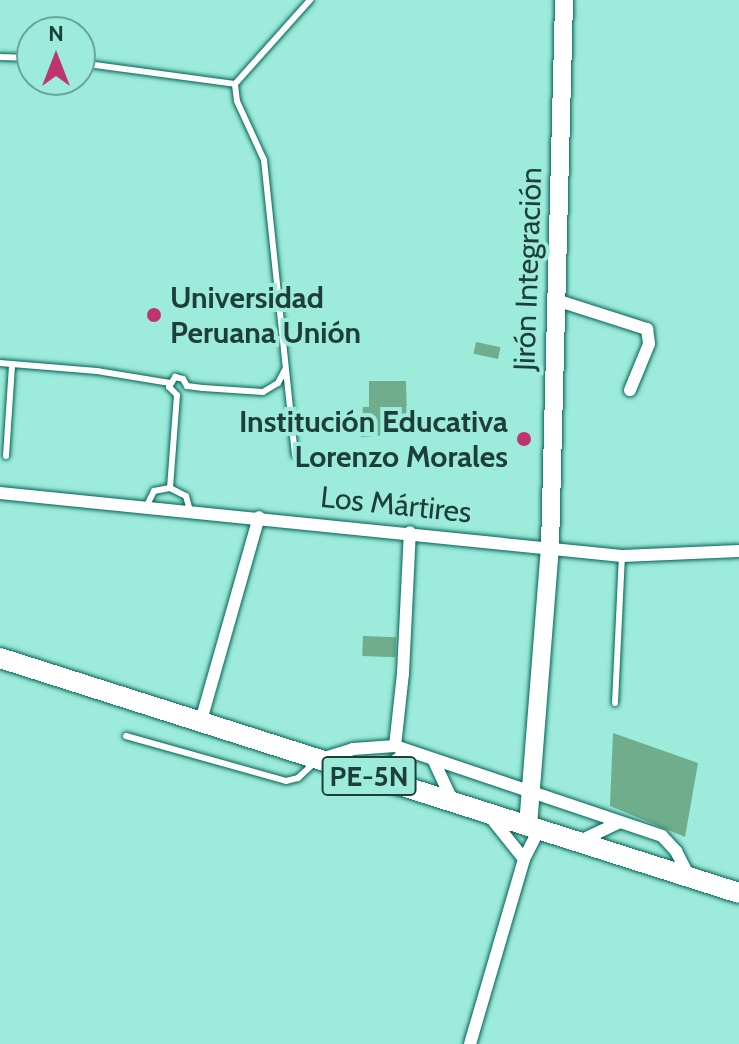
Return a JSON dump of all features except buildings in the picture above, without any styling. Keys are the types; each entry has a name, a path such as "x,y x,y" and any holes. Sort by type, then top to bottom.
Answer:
{"main road":[{"name":"PE-5N","path":"0,658 739,893"}],"street":[{"name":"Jirón Integración","path":"533,828 530,792 550,547 564,0"},
{"path":"556,300 647,329 649,344 630,390"},
{"name":"Los Mártires","path":"0,493 410,532 622,556 739,551"},
{"path":"200,724 259,517"},
{"path":"395,746 403,673 410,532"},
{"path":"317,760 353,749 395,746 662,836 676,851 688,875"},
{"path":"372,777 409,751"},
{"path":"433,759 453,802"},
{"path":"488,814 524,859"},
{"path":"578,842 620,822"},
{"path":"470,1044 533,828"}],"lane":[{"path":"295,455 264,160 237,101 235,84 310,0"},
{"path":"96,65 235,84"},
{"path":"0,363 97,371 170,383 179,377 187,386 263,392 278,383 286,366"},
{"path":"6,456 12,366"},
{"path":"170,383 170,391 177,395"},
{"path":"177,395 185,392 187,386"},
{"path":"170,488 177,395"},
{"path":"146,507 154,491 170,488 186,496 190,511"},
{"path":"615,703 622,556"},
{"path":"126,736 286,781 308,772 317,760"}],"place":[{"name":"Universidad Peruana Unión","path":"154,315"},
{"name":"Institución Educativa Lorenzo Morales","path":"524,439"}]}
